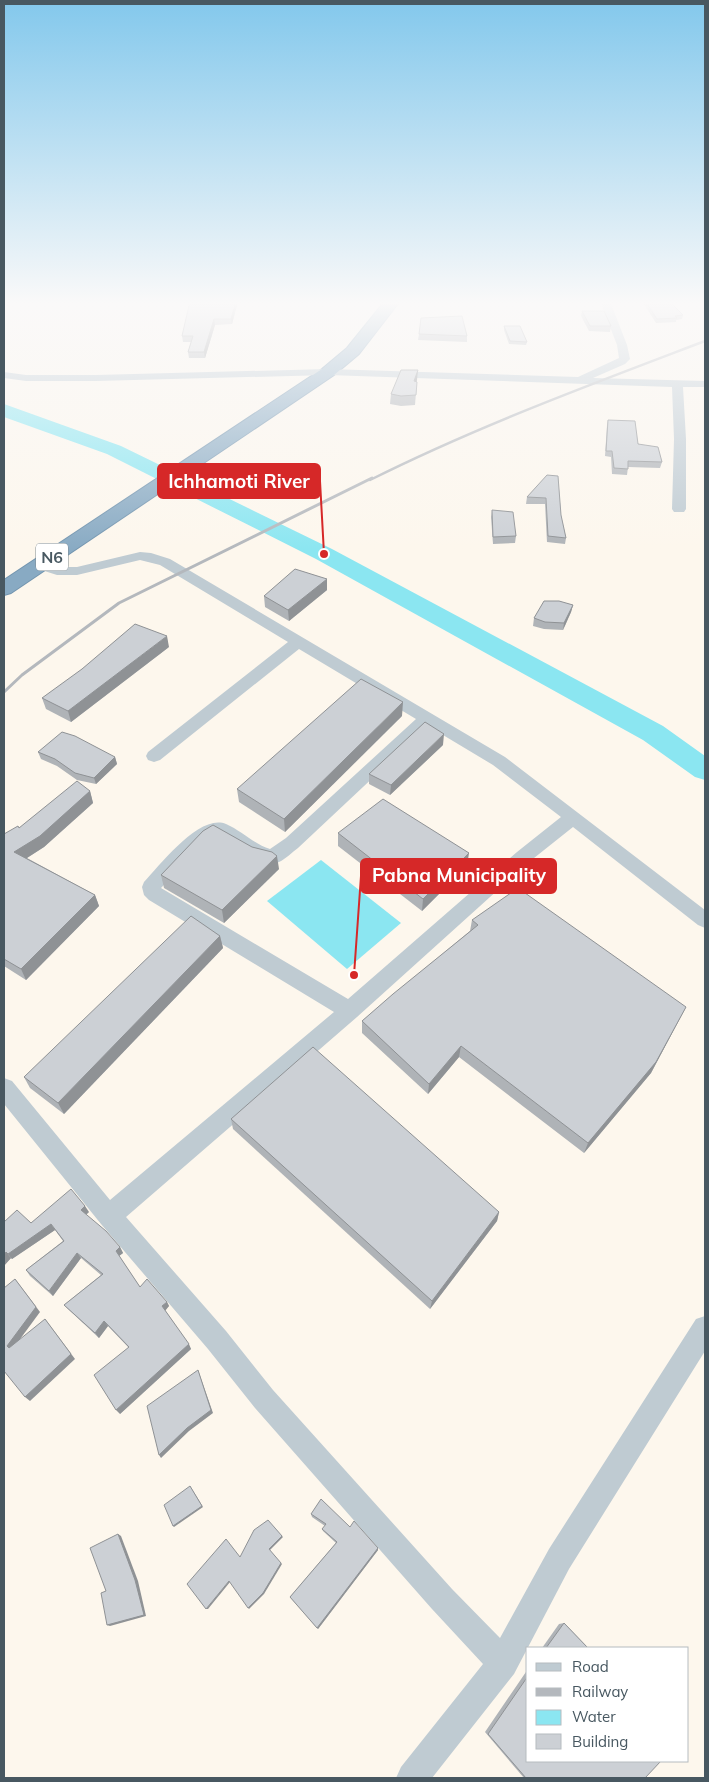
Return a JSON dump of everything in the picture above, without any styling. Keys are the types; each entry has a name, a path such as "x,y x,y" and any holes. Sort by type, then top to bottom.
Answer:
{"highway":[{"name":"N6","path":"4,589 310,384"}],"street":[{"path":"677,384 680,439 679,509"},
{"path":"40,565 57,571 77,571 140,556 166,562 499,762 705,920"},
{"path":"154,756 298,642"},
{"path":"350,1011 156,895 151,890 151,887 198,838 211,829 220,829 262,854 273,857 292,843 427,718"},
{"path":"503,1663 442,1599 271,1406 109,1216 350,1011 523,857 573,817"},
{"path":"412,1778 503,1663 559,1559 705,1328"}],"lane":[{"path":"4,1088 109,1216"}],"shaded area":[{"path":"4,384 705,384 705,1778 4,1778"}],"water":[{"path":"321,860 401,923 347,969 267,901"}],"building":[{"path":"395,384 417,384 416,395 401,396 391,394"},
{"path":"608,420 635,421 638,444 658,447 662,462 628,461 628,469 614,468 612,451 606,451"},
{"path":"547,475 558,476 561,515 566,538 548,536 546,498 527,497"},
{"path":"492,510 513,512 516,536 493,537"},
{"path":"295,569 327,579 288,610 264,596"},
{"path":"544,601 559,601 573,605 564,623 545,622 534,618"},
{"path":"135,624 167,636 68,711 42,698 82,669"},
{"path":"361,679 403,702 284,819 237,789"},
{"path":"425,722 444,734 391,785 369,774"},
{"path":"62,732 75,736 115,757 94,778 75,773 55,759 38,752"},
{"path":"77,781 90,791 40,836 14,852 95,895 21,969 4,959 4,834 18,826 19,828"},
{"path":"383,799 469,853 423,899 338,833"},
{"path":"213,825 252,847 272,852 277,856 222,910 161,875 203,831"},
{"path":"518,888 686,1007 656,1062 588,1143 461,1046 429,1084 362,1021 478,925 472,920"},
{"path":"191,916 220,936 58,1103 24,1077"},
{"path":"313,1047 499,1212 432,1301 231,1119"},
{"path":"71,1189 85,1206 81,1210 106,1231 120,1247 116,1251 140,1287 147,1279 167,1302 162,1306 189,1344 116,1410 94,1375 129,1347 104,1321 95,1333 64,1305 103,1274 77,1253 49,1291 26,1270 64,1241 51,1224 4,1255 4,1222 17,1210 31,1223"},
{"path":"15,1279 36,1307 7,1346 9,1348 45,1319 71,1354 25,1397 4,1371 4,1288"},
{"path":"198,1370 211,1410 187,1428 159,1455 147,1406"},
{"path":"190,1486 202,1506 173,1526 164,1505"},
{"path":"321,1499 350,1527 354,1521 378,1548 317,1628 290,1597 337,1542 322,1529 326,1524 311,1514"},
{"path":"268,1520 282,1536 269,1549 281,1563 263,1593 248,1608 229,1581 206,1609 187,1584 226,1539 240,1557 254,1530"},
{"path":"118,1534 135,1580 144,1615 107,1625 101,1593 106,1591 90,1548"},
{"path":"564,1623 587,1647 547,1647"},
{"path":"526,1679 526,1762 660,1762 645,1778 526,1778 488,1734"}],"waterway":[{"path":"4,410 114,450 324,554 653,733 705,770"}],"railway":[{"path":"370,480 452,442 593,384"},
{"path":"4,692 22,675 119,603 372,478"}],"place":[{"name":"Ichhamoti River","path":"324,554"},
{"name":"Pabna Municipality","path":"354,975"}]}
